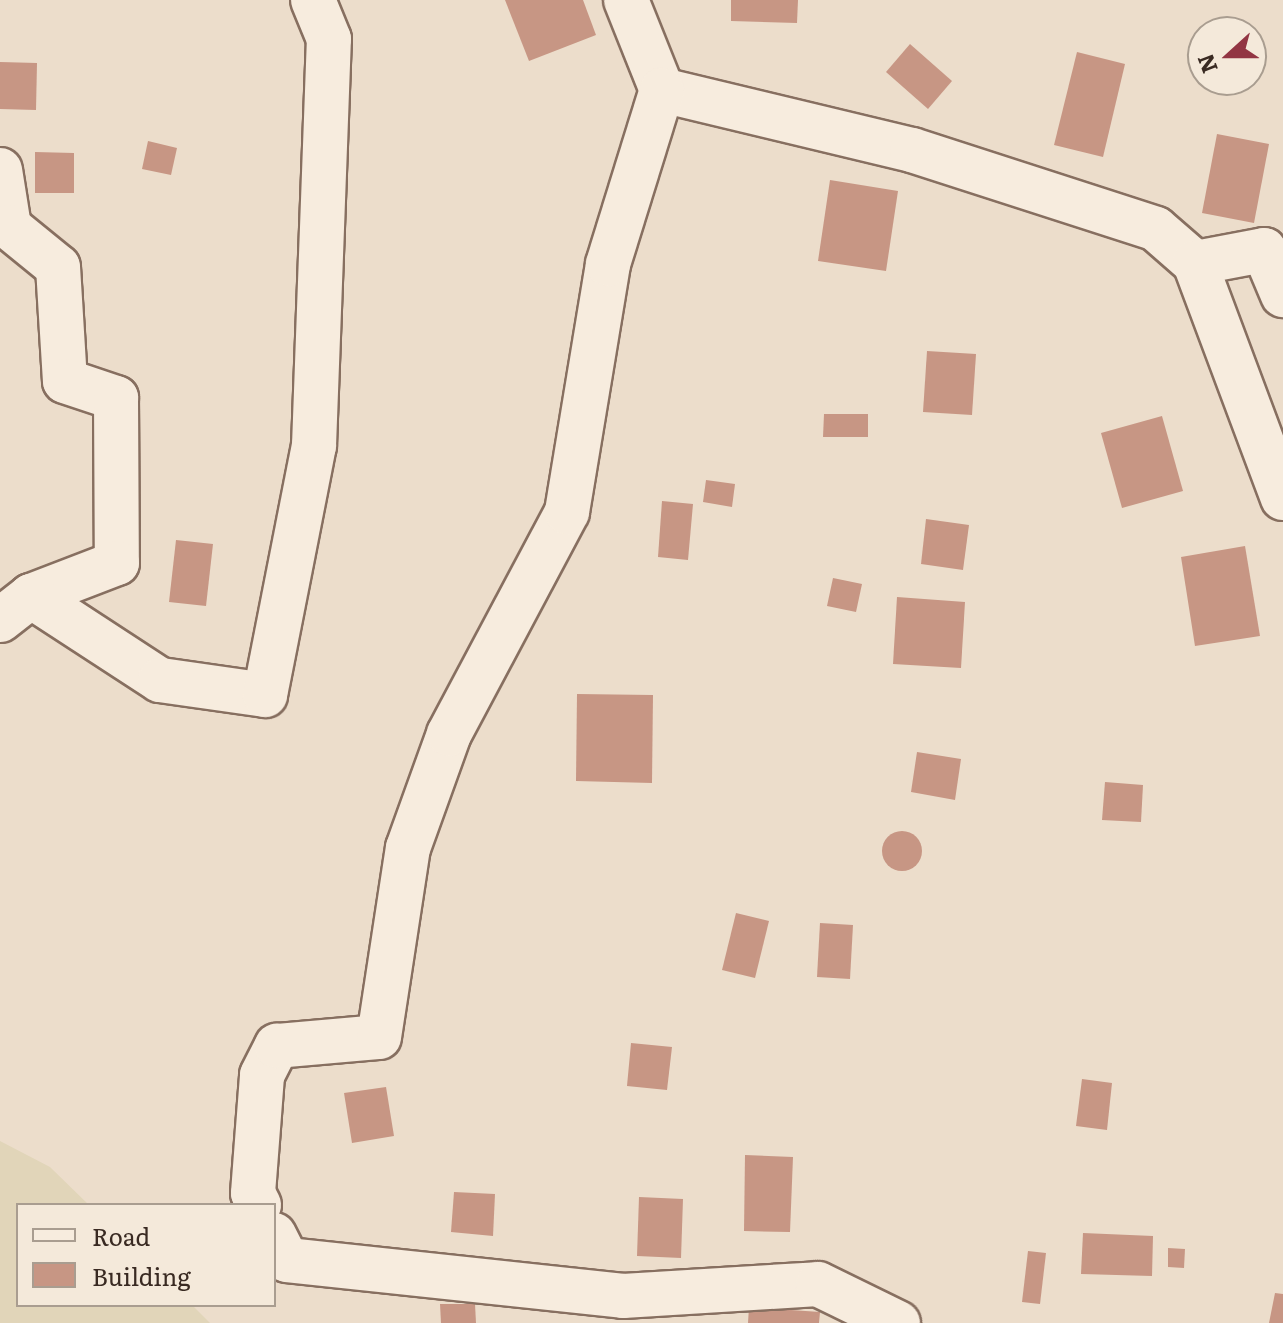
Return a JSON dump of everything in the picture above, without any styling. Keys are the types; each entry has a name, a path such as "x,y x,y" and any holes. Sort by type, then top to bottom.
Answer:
{"street":[{"path":"15,608 160,680 265,695 314,446 329,39 313,0"},
{"path":"258,1203 253,1193 262,1075 277,1046 379,1037 413,834 449,734 567,512 608,264 662,90 626,0"},
{"path":"662,90 912,150 1156,229 1195,263 1283,498"},
{"path":"0,170 9,227 58,267 65,381 116,398 117,563 15,608"},
{"path":"1195,263 1264,250 1283,295"},
{"path":"276,1239 287,1260 623,1296 818,1284 898,1323"}],"shaded area":[{"path":"0,1141 50,1167 87,1203 16,1203 16,1307 194,1307 210,1323 0,1323"}],"building":[{"path":"505,0 583,0 596,35 529,61"},
{"path":"731,0 798,0 797,23 731,21"},
{"path":"910,44 952,81 928,109 886,72"},
{"path":"1077,52 1125,64 1103,157 1054,145"},
{"path":"0,62 37,63 36,110 0,109"},
{"path":"1217,134 1269,144 1254,223 1202,213"},
{"path":"148,141 177,148 171,175 142,169"},
{"path":"35,152 74,153 74,193 35,193"},
{"path":"830,180 898,191 886,271 818,261"},
{"path":"927,351 976,354 972,415 923,412"},
{"path":"824,414 868,414 868,437 823,437"},
{"path":"1162,416 1183,491 1122,508 1101,433"},
{"path":"706,480 735,484 732,507 703,502"},
{"path":"662,501 693,504 688,560 658,557"},
{"path":"926,519 969,525 963,570 921,564"},
{"path":"176,540 213,544 206,606 169,602"},
{"path":"1245,546 1260,636 1195,646 1181,557"},
{"path":"833,578 862,584 856,612 827,606"},
{"path":"897,597 965,602 961,668 893,664"},
{"path":"577,694 653,695 652,783 576,781"},
{"path":"917,752 961,759 955,800 911,792"},
{"path":"1105,782 1143,785 1141,822 1102,820"},
{"path":"902,831 916,837 922,851 916,865 902,871 888,865 882,851 888,837"},
{"path":"736,913 769,921 755,978 722,970"},
{"path":"820,923 853,925 850,979 817,977"},
{"path":"631,1043 672,1047 667,1090 627,1086"},
{"path":"1082,1079 1112,1083 1107,1130 1076,1126"},
{"path":"386,1087 394,1136 352,1143 344,1093"},
{"path":"745,1155 793,1157 790,1232 744,1231"},
{"path":"454,1192 495,1194 493,1236 451,1232"},
{"path":"639,1197 683,1199 681,1258 637,1256"},
{"path":"1083,1233 1153,1236 1152,1276 1081,1274"},
{"path":"1168,1248 1185,1249 1184,1268 1168,1267"},
{"path":"1028,1251 1046,1253 1040,1304 1022,1302"},
{"path":"1275,1293 1283,1294 1283,1323 1269,1323"},
{"path":"440,1304 475,1304 476,1323 441,1323"},
{"path":"749,1307 820,1312 819,1323 748,1323"}]}
